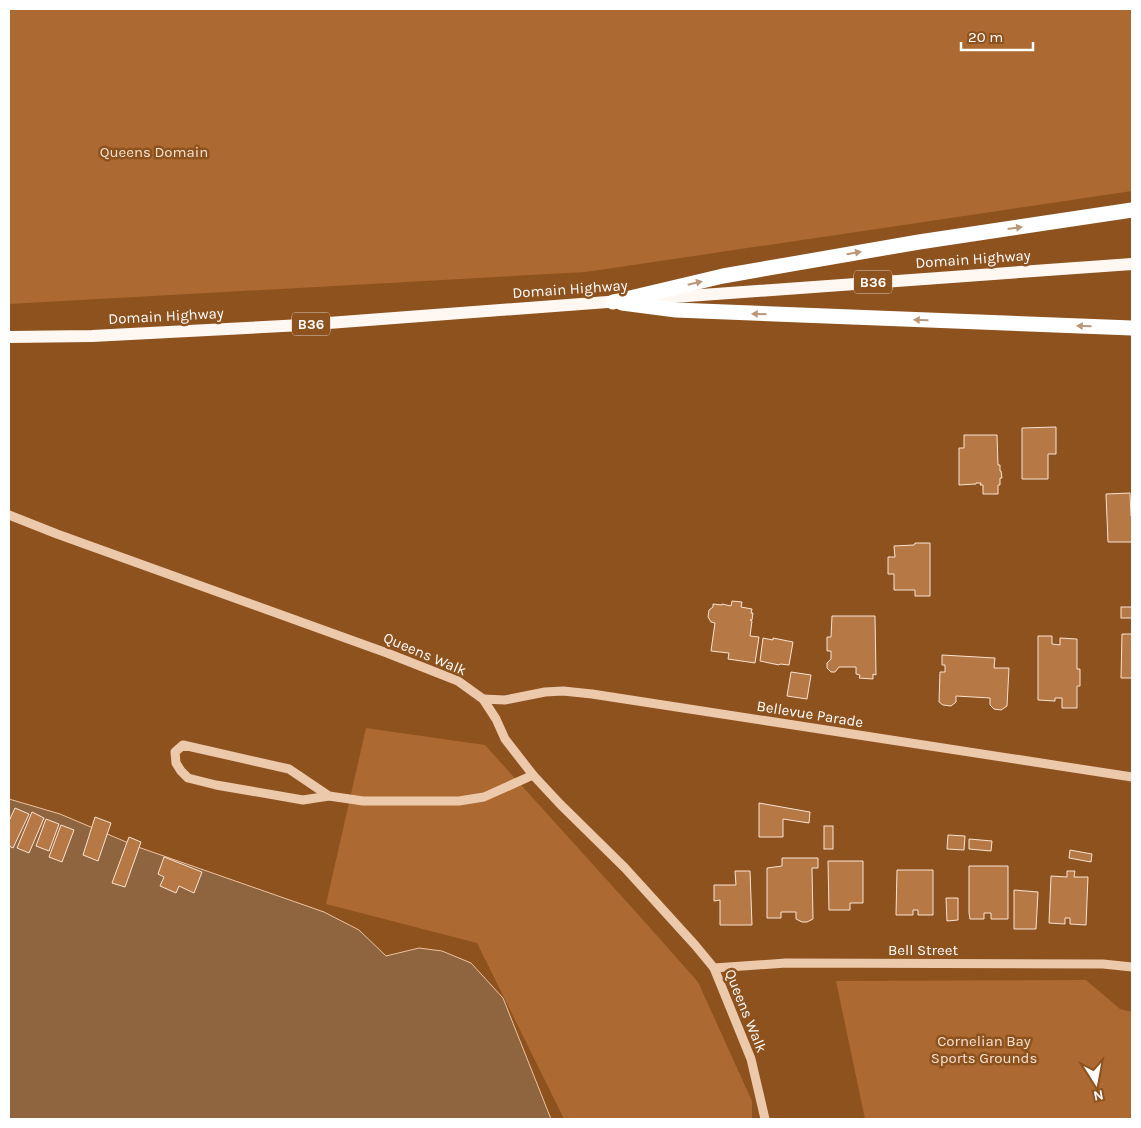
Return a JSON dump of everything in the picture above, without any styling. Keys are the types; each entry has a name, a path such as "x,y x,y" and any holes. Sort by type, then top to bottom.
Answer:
{"highway":[{"path":"613,302 723,276 919,242 1132,210"},
{"path":"613,302 676,310 1132,328"}],"main road":[{"name":"Domain Highway","path":"9,337 92,336 292,325 1132,264"}],"street":[{"name":"Queens Walk","path":"9,515 388,653 458,681 483,699 496,719 505,739 533,776 625,868 714,968 751,1059 765,1119"},
{"name":"Bellevue Parade","path":"483,699 505,700 545,692 563,691 592,694 1132,777"},
{"path":"329,796 289,769 183,746 175,752 176,763 188,778 216,785 303,800 329,796 363,801 459,801 484,796 533,776"},
{"name":"Bell Street","path":"714,968 786,963 1103,964 1132,967"}],"green space":[{"name":"Queens Domain","path":"9,9 1132,9 1132,191 586,272 9,304"},
{"path":"366,728 485,745 698,982 752,1101 752,1119 564,1119 477,943 326,904"},
{"name":"Cornelian Bay Sports Grounds","path":"1086,980 1120,1009 1132,1012 1132,1119 865,1119 836,981"}],"shaded area":[{"path":"9,799 60,814 138,847 324,912 359,930 386,956 419,948 442,951 471,963 503,998 551,1119 9,1119"}],"building":[{"path":"1056,427 1056,454 1048,454 1048,479 1022,479 1022,428"},
{"path":"964,435 997,435 998,465 1000,465 1002,478 1000,478 1000,485 998,485 998,494 983,494 983,485 980,485 981,483 959,485 959,448 964,448"},
{"path":"1130,493 1132,542 1108,542 1106,494"},
{"path":"915,543 930,543 930,596 915,596 915,590 894,590 894,574 888,574 888,557 895,557 894,546 914,545"},
{"path":"732,601 742,602 741,607 752,609 750,636 759,637 755,663 728,659 729,653 711,651 715,623 711,622 708,617 709,610 713,607 713,604 731,606"},
{"path":"1121,607 1132,607 1132,618 1121,618"},
{"path":"832,616 875,616 876,675 873,674 873,679 859,678 860,675 856,674 856,667 839,667 835,672 831,672 827,668 827,663 831,659 831,651 827,651 827,637 831,637"},
{"path":"1122,634 1132,634 1132,678 1121,678"},
{"path":"1038,636 1052,636 1052,644 1060,645 1060,638 1077,639 1077,669 1080,669 1080,686 1077,686 1077,708 1062,708 1062,698 1055,698 1055,701 1038,700"},
{"path":"763,638 793,642 789,665 760,661"},
{"path":"942,655 995,658 994,668 1009,668 1007,706 1001,710 994,709 990,705 990,698 956,696 956,702 951,706 943,705 939,702 940,672 945,672 945,665 942,665"},
{"path":"791,672 811,675 807,699 787,696"},
{"path":"759,803 810,812 809,823 783,819 783,837 759,837"},
{"path":"15,808 29,814 13,848 9,846 9,821"},
{"path":"32,812 44,818 29,853 17,848"},
{"path":"95,817 111,823 98,861 83,855"},
{"path":"46,819 59,824 49,851 36,846"},
{"path":"61,825 74,830 62,862 49,857"},
{"path":"824,826 833,826 833,849 824,849"},
{"path":"948,835 965,836 964,850 947,849"},
{"path":"129,837 141,842 125,887 112,883"},
{"path":"969,839 992,841 991,851 969,849"},
{"path":"1070,850 1092,854 1091,862 1069,858"},
{"path":"164,857 202,872 194,893 179,886 176,893 160,886 164,877 158,874"},
{"path":"782,858 818,858 818,868 812,868 813,919 807,922 796,919 796,912 781,912 781,918 767,918 767,868 782,866"},
{"path":"828,861 863,861 863,903 850,903 850,910 829,910"},
{"path":"969,866 1008,866 1008,919 991,919 991,913 984,913 984,919 970,919"},
{"path":"897,870 933,870 933,915 918,915 918,910 913,910 913,915 896,915"},
{"path":"735,871 750,871 752,925 720,925 720,900 714,901 714,885 736,885"},
{"path":"1067,871 1075,871 1074,877 1088,877 1086,925 1070,924 1070,918 1065,918 1065,924 1049,923 1051,876 1067,877"},
{"path":"1014,890 1038,892 1036,929 1014,929"},
{"path":"946,898 958,898 958,920 947,921"}]}
